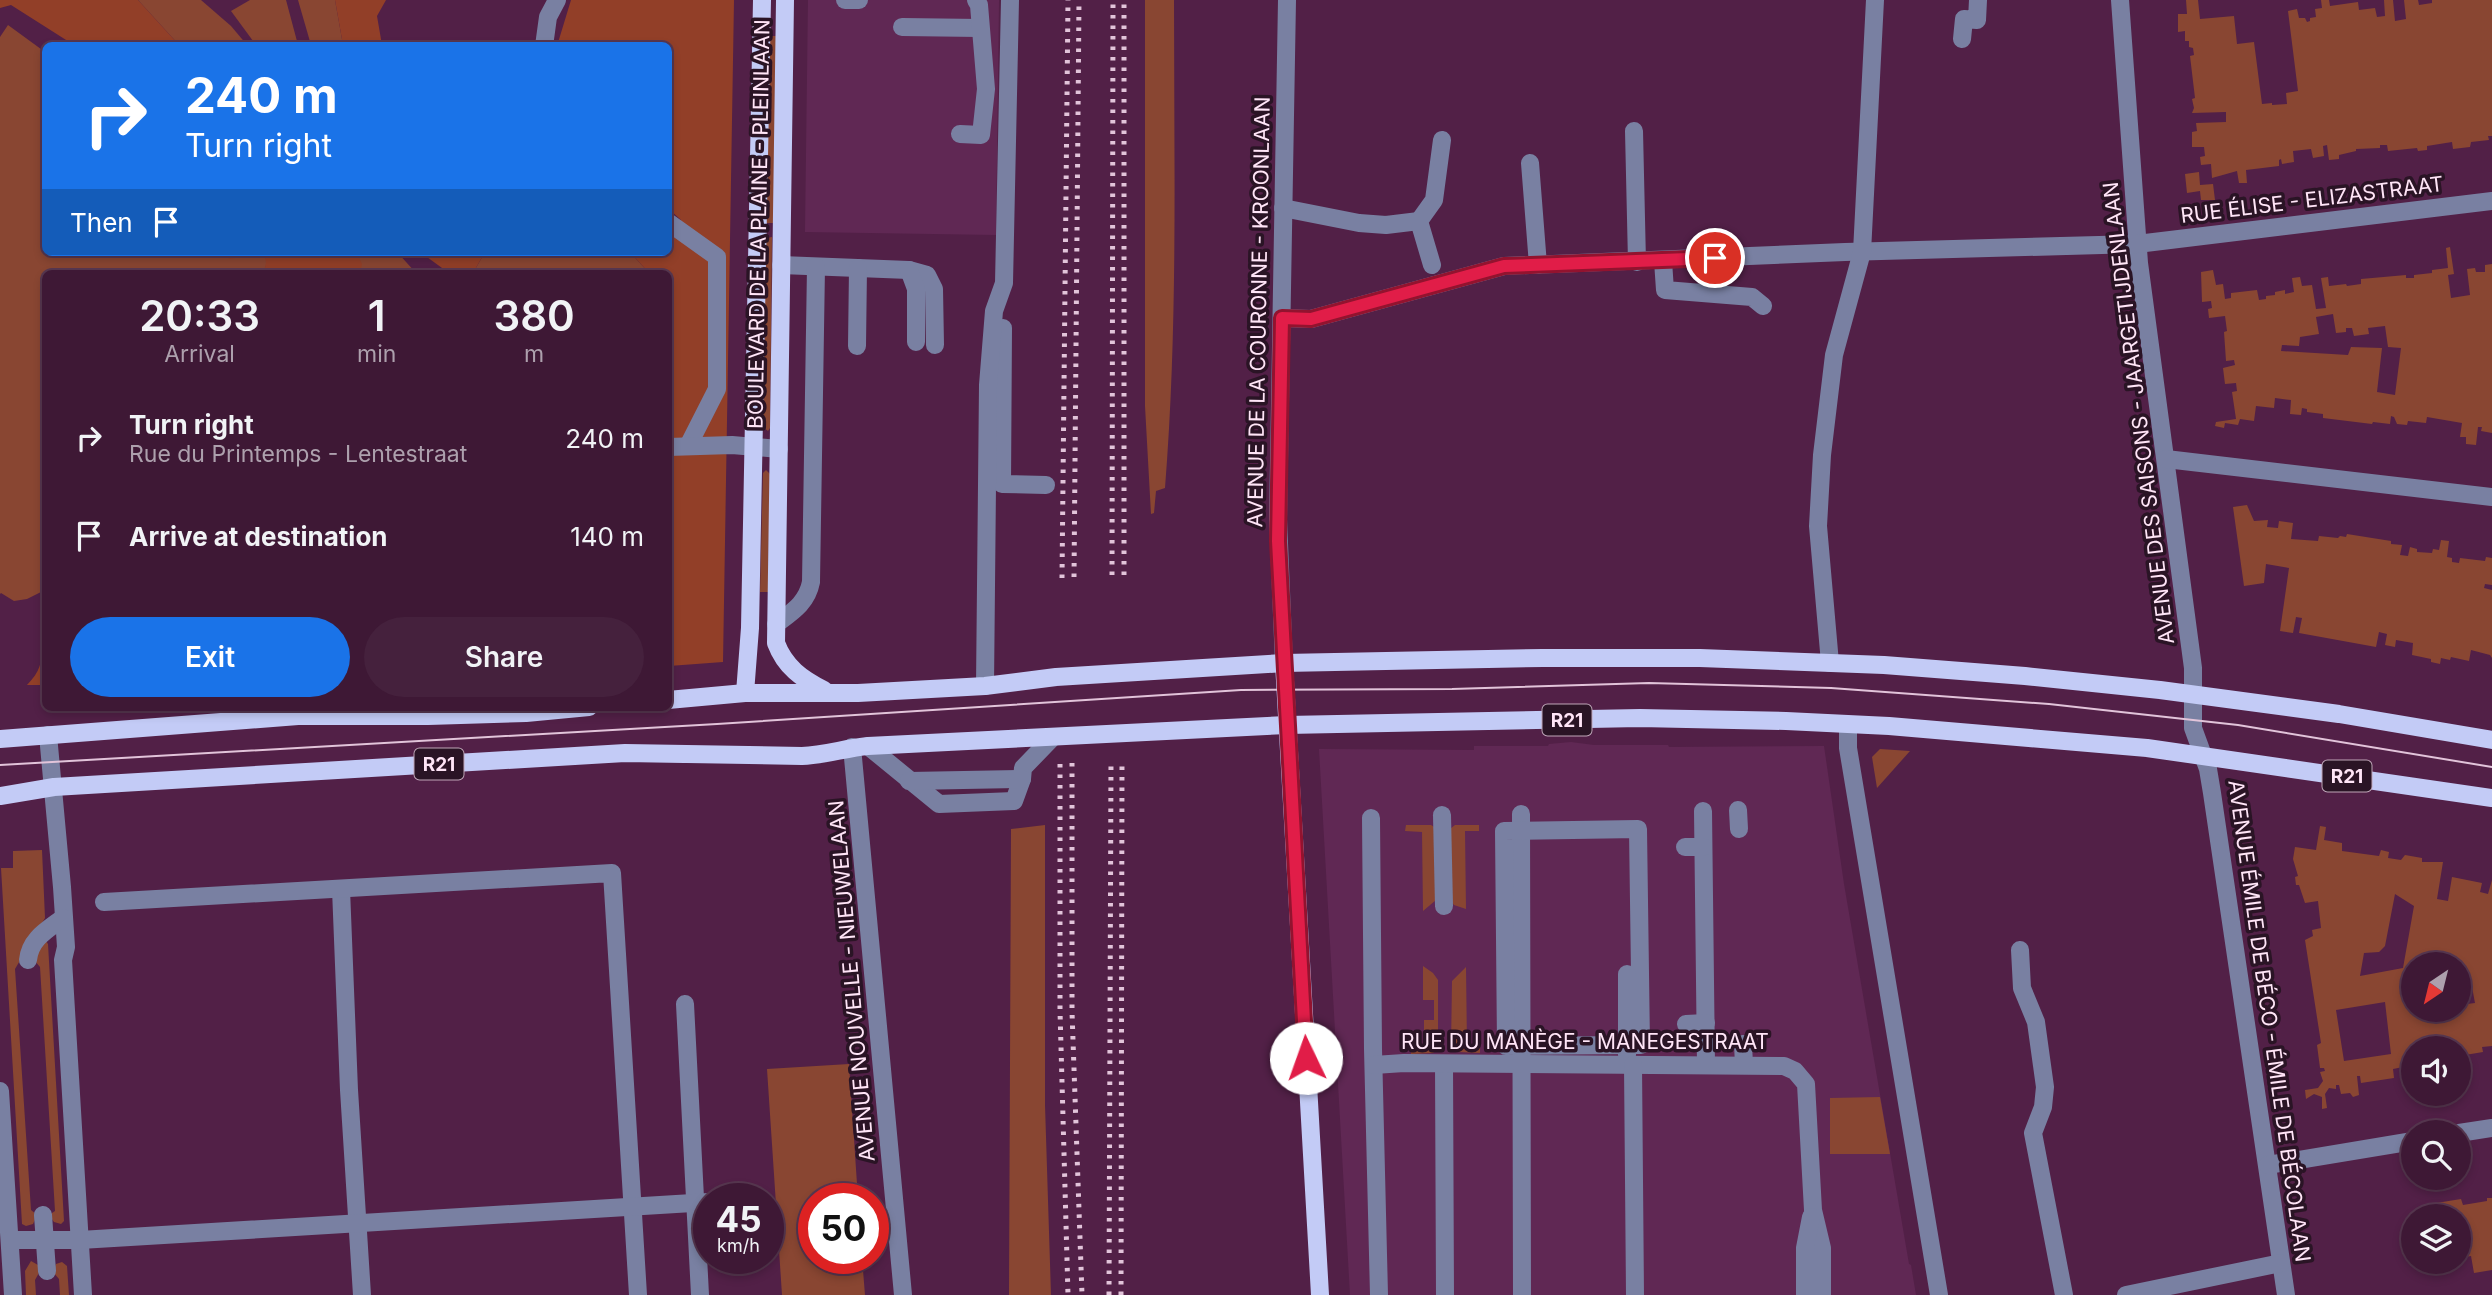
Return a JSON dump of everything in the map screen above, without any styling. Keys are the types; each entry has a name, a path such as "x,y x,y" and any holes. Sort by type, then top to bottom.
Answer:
{"main road":[{"name":"BOULEVARD DE LA PLAINE - PLEINLAAN","path":"745,692 750,628 762,0"},
{"name":"BOULEVARD DE LA PLAINE - PLEINLAAN","path":"785,0 776,643 788,666 803,680 830,693"},
{"path":"672,700 745,692 830,693 985,685 1056,677 1283,663 1543,658 1700,659 1830,663 2025,676 2193,694 2340,714 2492,740"},
{"name":"AVENUE DE LA COURONNE - KROONLAAN","path":"1283,663 1320,1295"},
{"path":"0,739 298,716 428,716 510,711"},
{"name":"R21","path":"0,796 54,788 625,753 825,755 860,747 1287,725 1640,718 1786,720 2134,746 2492,797"}],"street":[{"path":"545,42 548,17 557,0"},
{"path":"845,0 859,0"},
{"path":"960,134 981,135 986,89 979,5 976,0"},
{"path":"985,685 988,385 994,311 1004,283 1010,0"},
{"name":"AVENUE DE LA COURONNE - KROONLAAN","path":"1283,663 1278,519 1287,0"},
{"path":"1830,663 1818,526 1822,455 1834,355 1862,253 1875,0"},
{"path":"1962,39 1964,19 1977,20 1978,0"},
{"name":"AVENUE DES SAISONS - JAARGETIJDENLAAN","path":"2120,0 2137,244 2193,668 2193,728 2203,755"},
{"path":"902,27 980,28"},
{"path":"1634,131 1637,262"},
{"path":"1283,208 1372,224 1419,221 1434,200 1442,141"},
{"path":"1530,163 1538,265"},
{"name":"RUE ÉLISE - ELIZASTRAAT","path":"1282,318 1311,319 1504,266 2137,244 2492,201"},
{"path":"1419,221 1432,265"},
{"path":"672,225 717,257 717,389 688,446"},
{"path":"1663,261 1665,290 1752,297 1763,306"},
{"path":"781,265 909,270 926,275 934,289 935,345"},
{"path":"750,628 776,626 809,594 816,267"},
{"path":"857,346 858,268"},
{"path":"909,270 916,289 916,342"},
{"path":"997,303 1003,319 1002,484 1046,485"},
{"path":"672,447 754,446"},
{"name":"BOULEVARD DE LA PLAINE - PLEINLAAN","path":"754,446 779,449"},
{"path":"2166,459 2492,497"},
{"path":"1848,725 1850,762 1938,1295"},
{"path":"48,735 66,947 63,960 83,1295"},
{"path":"860,747 909,781 1022,779 1023,768 1053,737"},
{"name":"AVENUE NOUVELLE - NIEUWELAAN","path":"860,747 903,1295"},
{"name":"AVENUE ÉMILE DE BÉCO - ÉMILE DE BÉCOLAAN","path":"2203,755 2213,799 2286,1295"},
{"path":"1738,810 1739,829"},
{"path":"1703,811 1694,847 1706,1023 1706,1065"},
{"path":"1442,815 1444,906"},
{"path":"1371,818 1380,1295"},
{"path":"1522,1295 1521,822 1628,820 1627,1045 1630,1065 1635,1295"},
{"path":"104,902 612,873 638,1295"},
{"path":"341,888 349,1090 362,1295"},
{"path":"28,960 29,949 40,934 63,918"},
{"path":"2020,950 2022,988 2036,1021 2045,1087 2043,1107 2033,1133 2064,1295"},
{"path":"685,1004 699,1183"},
{"path":"1686,1024 1706,1023"},
{"path":"1743,1044 1744,1065"},
{"path":"1522,1046 1627,1045"},
{"path":"1444,1064 1445,1295"},
{"name":"RUE DU MANÈGE - MANEGESTRAAT","path":"1374,1065 1784,1066 1796,1071 1806,1084 1813,1210"},
{"path":"0,1091 13,1295"},
{"path":"2471,1131 2492,1128"},
{"path":"2268,1165 2401,1143"},
{"path":"10,1240 80,1240 693,1203"},
{"path":"1805,1295 1805,1248 1813,1210"},
{"path":"1813,1210 1822,1248 1822,1295"},
{"path":"43,1215 47,1272"},
{"path":"2126,1295 2281,1263"},
{"path":"700,1274 700,1295"}],"shaded area":[{"path":"0,0 138,0 176,42 69,42 11,5 0,8"},
{"path":"138,0 201,0 231,26 244,42 176,42"},
{"path":"250,0 286,0 297,42 254,42 231,11"},
{"path":"298,0 335,0 342,42 310,42"},
{"path":"335,0 386,0 377,16 381,42 342,42"},
{"path":"571,0 734,0 723,662 672,666 672,270 646,270 634,256 672,256 672,234 681,220 672,212 672,42 558,42"},
{"path":"808,0 999,0 996,235 805,232"},
{"path":"1145,0 1174,0 1172,366 1165,488 1156,491 1154,513 1151,514 1145,406"},
{"path":"2186,0 2198,0 2200,19 2234,16 2237,44 2254,42 2262,104 2272,105 2287,104 2286,93 2298,91 2288,11 2297,9 2299,18 2305,18 2307,22 2316,17 2315,9 2322,8 2321,0 2329,0 2330,6 2358,2 2359,10 2375,8 2377,17 2385,16 2384,0 2393,0 2395,21 2406,19 2404,0 2418,0 2419,5 2432,3 2432,0 2492,0 2492,136 2488,136 2489,140 2471,142 2470,147 2453,149 2452,142 2427,146 2427,150 2418,151 2417,148 2388,151 2387,145 2380,145 2380,148 2356,149 2339,155 2339,159 2329,160 2327,145 2323,146 2324,156 2313,158 2311,149 2293,151 2294,162 2282,164 2281,159 2279,166 2246,170 2247,183 2239,183 2237,171 2212,178 2211,164 2201,165 2200,157 2205,156 2204,147 2192,147 2192,132 2197,131 2196,123 2226,122 2226,112 2192,113 2192,99 2195,98 2190,56 2194,55 2193,48 2189,47 2189,41 2185,41 2185,31 2178,32 2178,14 2187,14"},
{"path":"8,25 42,50 42,256 265,256 267,262 265,270 42,270 42,592 27,599 14,601 0,594 0,37"},
{"path":"769,36 777,36 774,223 766,223"},
{"path":"2199,172 2200,185 2213,184 2215,200 2201,200 2200,191 2187,193 2185,174"},
{"path":"772,237 768,431 763,427 766,238"},
{"path":"2450,247 2454,274 2448,275 2451,298 2470,295 2467,269 2475,268 2476,272 2485,272 2485,265 2492,264 2492,433 2481,431 2482,427 2478,427 2476,445 2466,444 2466,437 2460,437 2462,423 2427,417 2426,423 2408,421 2407,425 2397,424 2391,416 2390,424 2372,424 2323,418 2323,414 2307,412 2307,409 2302,408 2301,415 2290,414 2291,400 2275,398 2274,408 2256,406 2254,421 2240,419 2238,425 2225,423 2224,428 2215,426 2216,422 2236,419 2232,392 2237,391 2236,383 2225,384 2223,368 2235,365 2234,360 2226,361 2225,316 2209,318 2211,301 2202,302 2201,272 2213,270 2216,285 2223,284 2225,299 2231,298 2231,293 2257,290 2259,300 2275,295 2275,292 2294,292 2292,278 2300,277 2302,286 2312,285 2316,309 2326,308 2321,278 2328,277 2329,286 2347,286 2361,284 2361,279 2406,275 2406,278 2414,278 2414,275 2448,268 2446,248","holes":["2333,314 2336,333 2352,328 2354,336 2369,334 2368,328 2385,326 2388,347 2401,348 2395,395 2377,392 2382,348 2351,347 2348,355 2281,351 2282,345 2299,346 2300,337 2319,334 2316,317"]},
{"path":"265,256 358,256 362,264 361,270 265,270"},
{"path":"358,256 401,256 413,270 360,270"},
{"path":"426,256 483,256 475,270 445,270"},
{"path":"483,256 634,256 646,270 475,270"},
{"path":"672,299 673,300 672,363"},
{"path":"766,470 770,474 768,592 760,592 763,473"},
{"path":"2247,505 2254,521 2268,520 2267,527 2278,528 2279,521 2293,523 2291,539 2318,541 2319,536 2338,538 2346,537 2347,534 2391,541 2391,544 2402,545 2400,555 2408,556 2410,547 2417,549 2417,552 2432,553 2433,549 2439,550 2441,540 2449,541 2447,557 2452,558 2452,562 2459,563 2460,558 2485,561 2486,557 2492,558 2492,585 2485,584 2484,588 2492,590 2492,658 2471,650 2469,661 2441,658 2440,664 2412,655 2413,643 2396,640 2395,647 2385,645 2387,634 2379,632 2376,647 2299,633 2302,618 2296,617 2293,633 2280,631 2289,568 2266,564 2264,583 2244,586 2233,507"},
{"path":"42,625 42,685 27,685 40,667"},
{"path":"1571,742 1669,747 1824,746 1844,884 1916,1295 1350,1295 1319,749 1474,750 1474,746 1548,746"},
{"path":"1880,749 1910,751 1877,788 1872,757"},
{"path":"1045,825 1045,1105 1051,1295 1009,1295 1011,829"},
{"path":"1406,825 1431,825 1436,828 1436,900 1423,911 1422,832 1405,831"},
{"path":"1455,825 1479,825 1479,831 1465,831 1466,909 1454,905 1450,900 1450,829"},
{"path":"2320,826 2326,827 2324,840 2342,843 2342,851 2379,856 2381,850 2389,852 2388,858 2401,860 2405,855 2422,858 2422,862 2443,862 2437,899 2448,901 2452,877 2482,883 2480,892 2488,894 2492,880 2492,1046 2482,1047 2483,1052 2471,1054 2471,1036 2401,1036 2401,1067 2393,1069 2394,1078 2361,1083 2360,1076 2357,1076 2359,1095 2353,1097 2350,1093 2341,1094 2339,1085 2336,1085 2336,1089 2329,1088 2325,1094 2327,1108 2322,1109 2322,1097 2314,1094 2306,1099 2305,1090 2318,1088 2323,1081 2320,1072 2325,1071 2320,1068 2317,1045 2321,1043 2305,940 2313,936 2312,930 2321,928 2318,901 2305,903 2299,885 2296,885 2295,877 2298,876 2293,859 2295,847 2316,850","holes":["2385,1002 2391,1054 2344,1061 2336,1010"]},
{"path":"42,850 45,918 15,969 31,1210 37,1215 33,1224 26,1226 22,1224 1,868 13,868 13,851"},
{"path":"46,941 64,1221 61,1224 54,1222 49,1215 55,1211 40,967 34,960 35,951"},
{"path":"1423,966 1438,980 1438,1048 1433,1053 1411,1054 1411,1047 1424,1046 1424,1020 1434,1020 1434,1000 1423,1000"},
{"path":"1466,967 1467,1046 1480,1046 1480,1053 1458,1052 1451,1047 1452,981"},
{"path":"849,1064 857,1183 798,1183 798,1274 863,1274 865,1295 782,1295 784,1183 775,1183 767,1069"},
{"path":"1880,1097 1890,1154 1830,1154 1830,1098"},
{"path":"2487,1198 2492,1198 2492,1270 2474,1273 2469,1204 2487,1201"},
{"path":"2461,1199 2463,1204 2430,1204"},
{"path":"31,1261 38,1265 40,1271 35,1280 36,1295 26,1295 25,1271"},
{"path":"62,1262 67,1266 69,1295 60,1295 59,1279 53,1272 56,1264"}],"tram line":[{"path":"0,765 717,724 1241,690 1452,689 1649,683 1831,688 2049,704 2238,725 2492,767"}],"railway":[{"path":"1062,578 1068,0"},
{"path":"1074,577 1079,0"},
{"path":"1112,575 1113,0"},
{"path":"1124,0 1124,575"},
{"path":"1109,1295 1111,760"},
{"path":"1121,1295 1122,760"},
{"path":"1072,763 1072,1012 1082,1295"},
{"path":"1060,764 1060,1011 1068,1295"}],"route":[{"path":"1306,1058 1278,541 1282,318 1311,319 1504,266 1715,258"}]}
